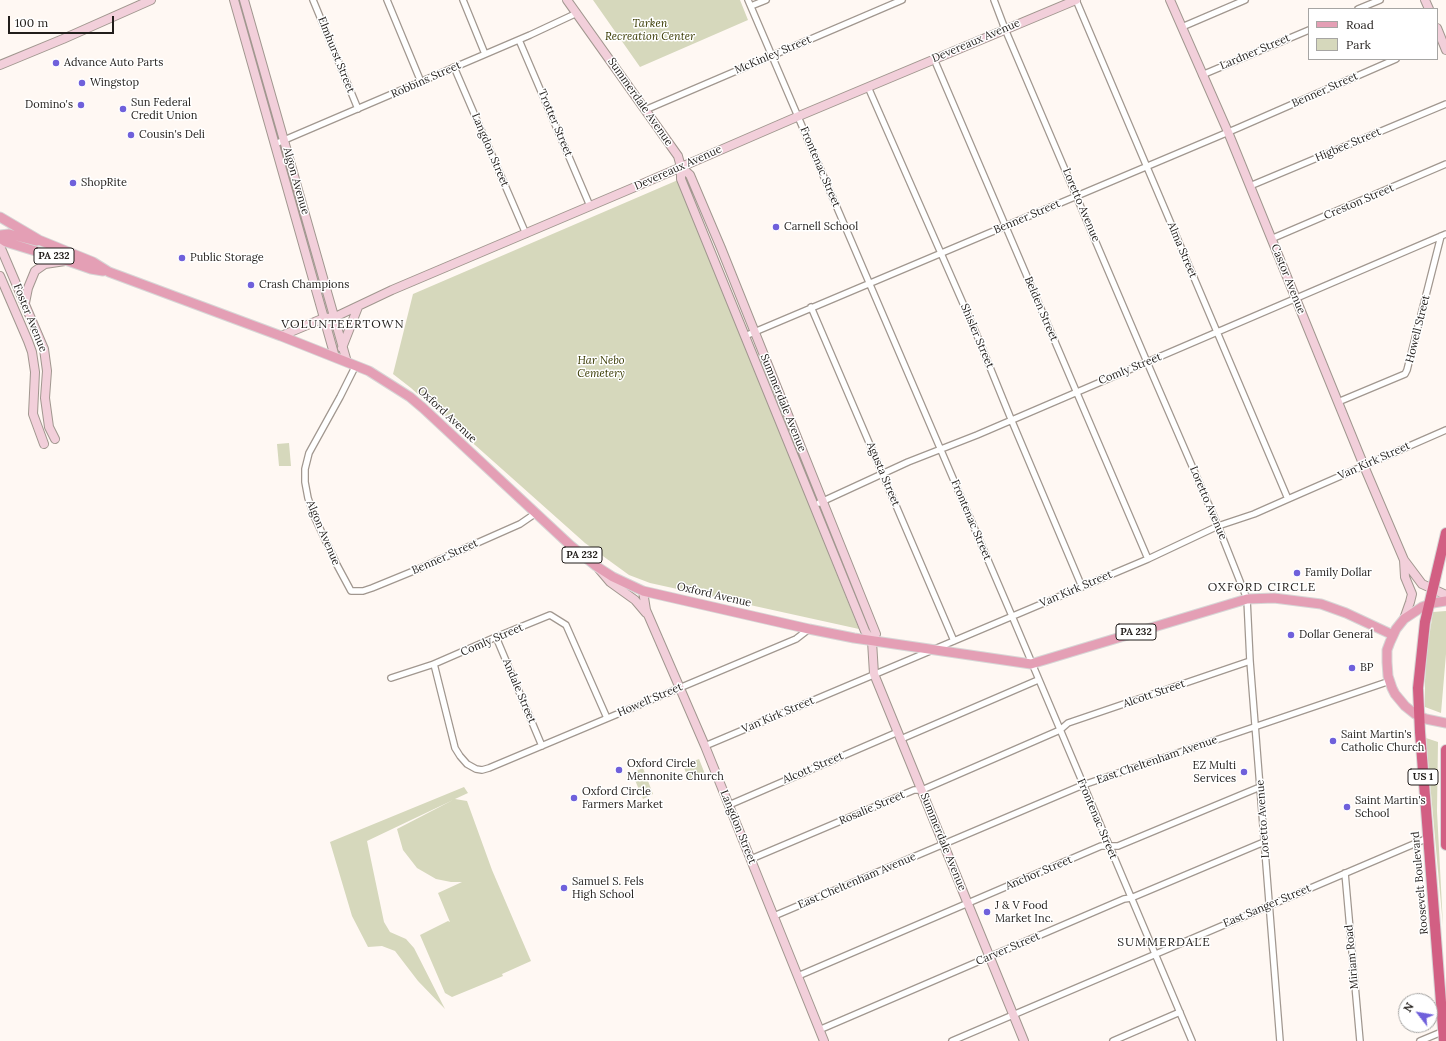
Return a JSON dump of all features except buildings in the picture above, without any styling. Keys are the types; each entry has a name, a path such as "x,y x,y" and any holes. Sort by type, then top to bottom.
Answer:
{"highway":[{"name":"Roosevelt Boulevard","path":"1445,1034 1428,838 1418,688 1420,657 1428,604 1446,533"},
{"name":"US 1","path":"1446,750 1446,845"}],"main road":[{"name":"Oxford Avenue","path":"0,217 40,240 93,262 109,272"},
{"path":"0,236 9,234 58,248"},
{"name":"Oxford Avenue","path":"0,236 6,242 91,269 109,272 282,336 369,371 410,397 570,545 596,566 613,577 643,591 809,629 872,641 930,650 988,656 1031,664 1247,599 1274,598 1322,604 1393,635"},
{"path":"1443,723 1419,716 1408,709 1400,700 1390,681 1387,669 1387,650 1393,635 1404,619 1416,610 1428,604 1446,601"}],"street":[{"path":"0,65 69,37 151,0"},
{"name":"Algon Avenue","path":"234,0 335,357"},
{"name":"Algon Avenue","path":"244,0 335,317 342,348 351,363 340,397 309,453 305,469 305,482 308,498 315,518 351,591"},
{"name":"Elmhurst Street","path":"313,0 358,109"},
{"path":"387,0 421,82"},
{"path":"463,0 485,54"},
{"name":"Summerdale Avenue","path":"567,0 678,156 682,167 681,179 865,631 872,641 874,674 945,844 1024,1041"},
{"name":"Frontenac Street","path":"748,0 799,116 1192,1041"},
{"path":"751,6 766,0"},
{"name":"McKinley Street","path":"645,110 902,0"},
{"name":"Loretto Avenue","path":"994,0 1005,29 1218,526 1247,599 1250,661 1280,1041"},
{"name":"Devereaux Avenue","path":"282,336 324,318 335,317 392,290 799,116 1076,0"},
{"name":"Alma Street","path":"1076,0 1288,500"},
{"name":"Castor Avenue","path":"1170,0 1228,132 1364,466 1404,560 1422,584 1446,595"},
{"path":"1182,27 1245,0"},
{"path":"1360,8 1380,0"},
{"name":"Robbins Street","path":"275,144 519,40 576,14"},
{"name":"Lardner Street","path":"1202,75 1308,30"},
{"name":"Trotter Street","path":"519,40 590,206"},
{"path":"1441,40 1446,50"},
{"name":"Belden Street","path":"934,59 1148,559"},
{"name":"Benner Street","path":"745,336 1228,132 1394,60"},
{"name":"Langdon Street","path":"454,67 526,234"},
{"name":"Shisler Street","path":"868,87 976,333 1011,420 1082,586"},
{"name":"Higbee Street","path":"1250,186 1446,104"},
{"name":"Creston Street","path":"1271,239 1446,164"},
{"name":"Summerdale Avenue","path":"682,167 690,175 721,248 823,501 876,634 872,641"},
{"name":"Comly Street","path":"814,505 1077,391 1444,236"},
{"name":"Howell Street","path":"1338,402 1405,374 1444,236"},
{"name":"Foster Avenue","path":"0,246 44,349 47,371 45,398 48,427 55,439"},
{"path":"25,304 28,288 35,271 45,264 68,261"},
{"name":"Foster Avenue","path":"0,276 32,352 35,372 33,414 44,444"},
{"path":"342,348 358,307"},
{"name":"Agusta Street","path":"811,307 954,641"},
{"name":"Van Kirk Street","path":"705,746 1148,559 1218,526 1254,514 1288,500 1446,430"},
{"name":"Benner Street","path":"351,591 372,588 410,572 520,524 536,513"},
{"name":"Castor Avenue","path":"1404,560 1405,577 1412,594 1404,619"},
{"path":"596,566 610,582 635,600 649,616"},
{"name":"Langdon Street","path":"643,591 646,610 705,746 824,1041"},
{"name":"Comly Street","path":"434,664 550,615 566,626 608,718"},
{"name":"Howell Street","path":"434,664 456,748 460,756 467,764 476,769 482,770 796,639 809,629"},
{"name":"Andale Street","path":"496,637 542,746"},
{"name":"Alcott Street","path":"1060,730 1068,723 1250,661"},
{"path":"391,678 434,664"},
{"name":"Alcott Street","path":"729,805 1038,680"},
{"name":"East Cheltenham Avenue","path":"774,916 1083,785 1390,681"},
{"name":"Rosalie Street","path":"751,859 914,790 922,790 1060,730"},
{"name":"Anchor Street","path":"798,976 1101,846 1118,846 1260,787"},
{"name":"East Sanger Street","path":"952,1041 1428,838"},
{"name":"Carver Street","path":"819,1030 1124,899 1131,898 1264,842"},
{"name":"Miriam Road","path":"1345,873 1360,1041"},
{"path":"1112,1041 1180,1012"},
{"path":"1420,1041 1445,1034"}],"green space":[{"name":"Tarken Recreation Center","path":"593,0 740,0 748,20 640,67"},
{"name":"Har Nebo Cemetery","path":"678,180 859,629 650,583 629,575 585,543 411,388 393,374 413,294"},
{"path":"289,443 291,466 279,466 277,444"},
{"path":"1446,611 1446,654 1441,713 1425,707 1425,681 1427,650 1433,612"},
{"path":"1426,738 1438,742 1437,811 1443,926"},
{"path":"699,759 705,774 689,780 683,765"},
{"path":"643,768 653,794 643,799 632,773"},
{"path":"464,787 468,793 455,799 467,801 492,870 531,961 502,974 503,976 452,997 445,993 420,935 448,921 450,922 438,893 462,882 451,882 436,879 417,868 403,850 397,829 453,800 367,841 384,922 390,932 406,939 414,948 445,1009 418,981 395,951 382,946 368,947 352,916 330,842"}],"place":[{"name":"Advance Auto Parts","path":"56,63"},
{"name":"Wingstop","path":"82,83"},
{"name":"Domino's","path":"81,105"},
{"name":"Sun Federal Credit Union","path":"123,109"},
{"name":"Cousin's Deli","path":"131,135"},
{"name":"ShopRite","path":"73,183"},
{"name":"Carnell School","path":"776,227"},
{"name":"Public Storage","path":"182,258"},
{"name":"Crash Champions","path":"251,285"},
{"name":"Family Dollar","path":"1297,573"},
{"name":"Dollar General","path":"1291,635"},
{"name":"BP","path":"1352,668"},
{"name":"Saint Martin's Catholic Church","path":"1333,741"},
{"name":"Oxford Circle Mennonite Church","path":"619,770"},
{"name":"EZ Multi Services","path":"1244,772"},
{"name":"Oxford Circle Farmers Market","path":"574,798"},
{"name":"Saint Martin's School","path":"1347,807"},
{"name":"Samuel S. Fels High School","path":"564,888"},
{"name":"J & V Food Market Inc.","path":"987,912"}],"district":[{"name":"VOLUNTEERTOWN","path":"343,325"},
{"name":"OXFORD CIRCLE","path":"1262,588"},
{"name":"SUMMERDALE","path":"1164,943"}]}
